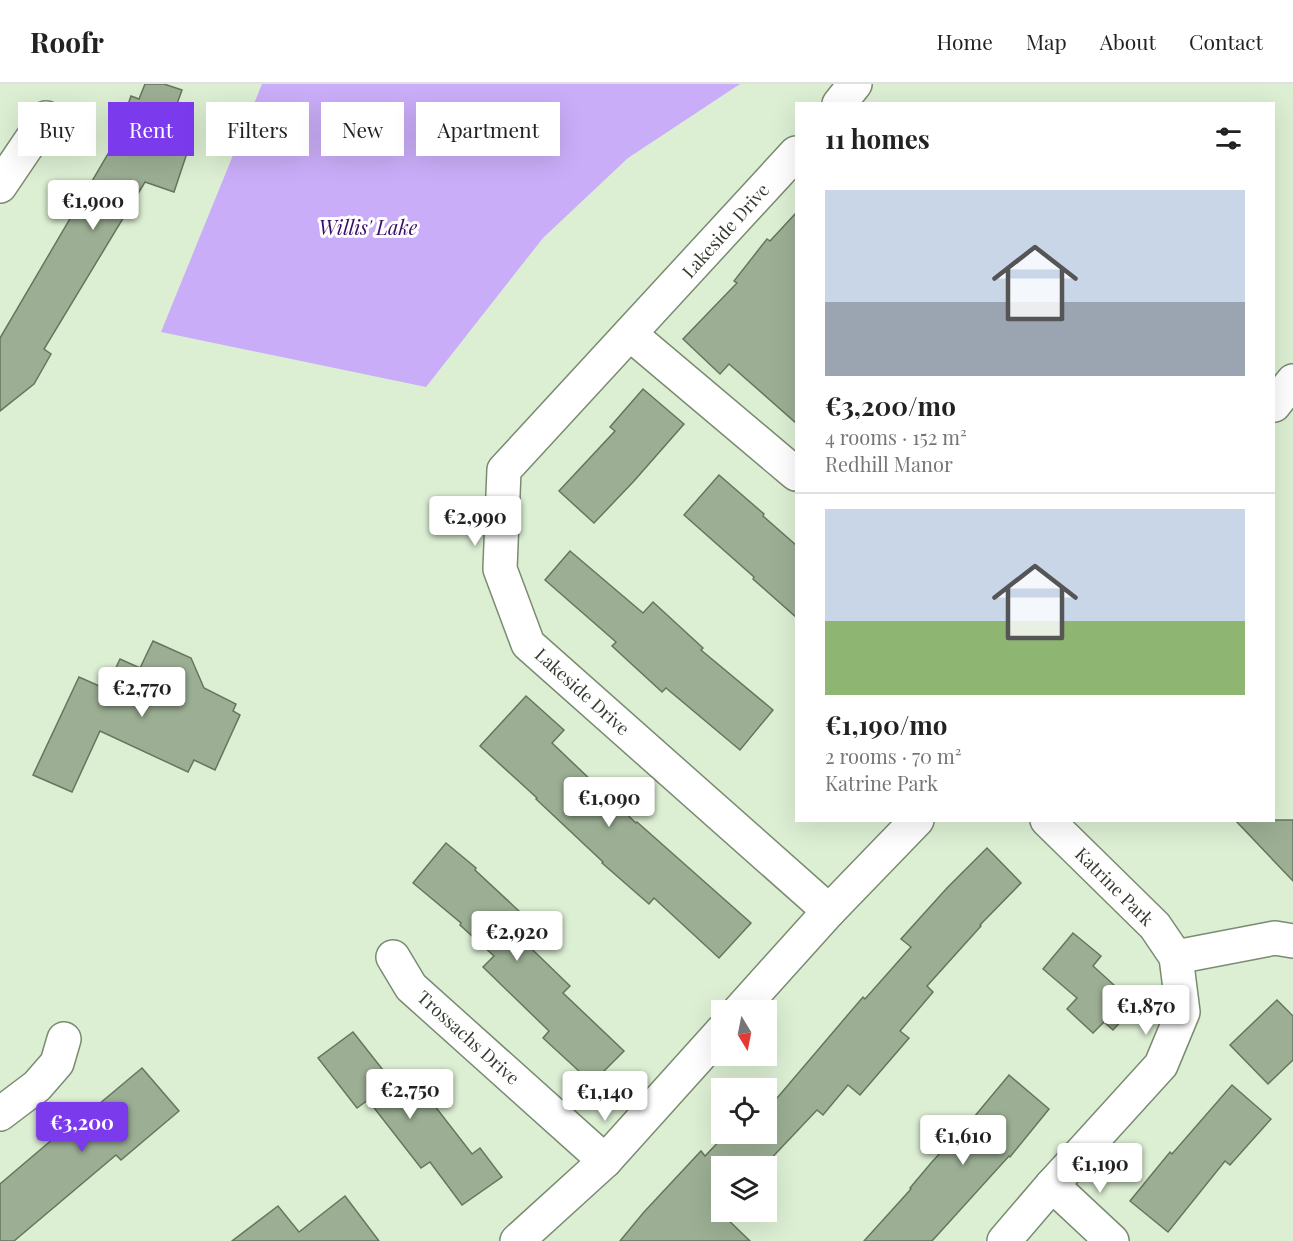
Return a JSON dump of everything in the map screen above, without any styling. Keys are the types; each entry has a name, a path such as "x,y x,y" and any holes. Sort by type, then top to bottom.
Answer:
{"street":[{"path":"841,102 855,84"},
{"name":"Lakeside Drive","path":"795,154 504,470 500,569 528,644 829,911"},
{"path":"0,186 20,156"},
{"path":"630,334 795,473"},
{"path":"1275,404 1293,381"},
{"path":"749,1000 829,911 915,822"},
{"name":"Katrine Park","path":"1004,1241 1161,1065 1184,1012 1176,957 1155,926 1049,822"},
{"path":"1176,957 1275,938 1293,941"},
{"name":"Trossachs Drive","path":"393,957 411,987 605,1161"},
{"path":"0,1114 37,1086 57,1064 64,1039"},
{"path":"517,1241 605,1161 711,1042"},
{"path":"1053,1185 1112,1241"}],"water":[{"name":"Willis' Lake","path":"262,84 740,84 628,158 543,238 426,387 161,332 233,156 309,156 309,102 255,102"}],"building":[{"path":"145,84 164,84 182,90 178,102 129,102 131,96 139,99"},
{"path":"108,154 108,156 186,156 174,192 145,182 44,349 51,354 34,384 0,411 0,338"},
{"path":"795,214 795,422 729,364 720,374 683,339 737,283 734,281 767,239 770,241"},
{"path":"643,389 684,424 594,523 559,491 615,431 610,427"},
{"path":"719,475 764,514 763,516 795,544 795,616 753,579 754,577 684,515"},
{"path":"570,551 643,613 653,602 703,648 701,650 773,710 740,750 666,688 662,692 612,646 616,642 545,580"},
{"path":"153,641 191,658 204,688 236,704 233,711 240,715 215,770 194,760 188,772 100,731 72,792 33,775 79,677 106,689 120,659 140,668"},
{"path":"526,696 564,730 552,743 636,823 751,923 719,958 654,898 649,904 602,863 537,798 480,746"},
{"path":"1293,820 1293,881 1237,822"},
{"path":"446,843 476,868 475,870 519,911 507,925 570,986 563,993 624,1051 592,1083 543,1038 549,1031 483,967 494,956 460,925 461,923 413,883"},
{"path":"987,848 1021,883 980,925 927,986 933,992 900,1031 909,1038 860,1095 848,1085 823,1115 817,1110 773,1156 711,1156 711,1222 730,1222 750,1241 620,1241 701,1151 705,1156 716,1144 777,1144 777,1098 863,997 865,999 911,947 901,939"},
{"path":"1073,933 1101,956 1093,966 1136,1005 1113,1030 1104,1022 1093,1033 1067,1009 1077,998 1043,969"},
{"path":"1277,1000 1293,1016 1293,1060 1268,1084 1230,1045"},
{"path":"353,1032 409,1103 424,1092 472,1154 480,1148 502,1177 462,1205 430,1162 421,1168 368,1100 357,1108 318,1058"},
{"path":"142,1068 179,1111 121,1160 116,1155 14,1241 0,1241 0,1184"},
{"path":"1009,1075 1049,1109 1010,1157 932,1241 864,1241 931,1163 952,1140 954,1141"},
{"path":"1232,1085 1271,1119 1230,1165 1225,1161 1168,1232 1130,1201 1170,1152 1172,1154"},
{"path":"345,1196 379,1241 232,1241 278,1206 299,1232"}]}
